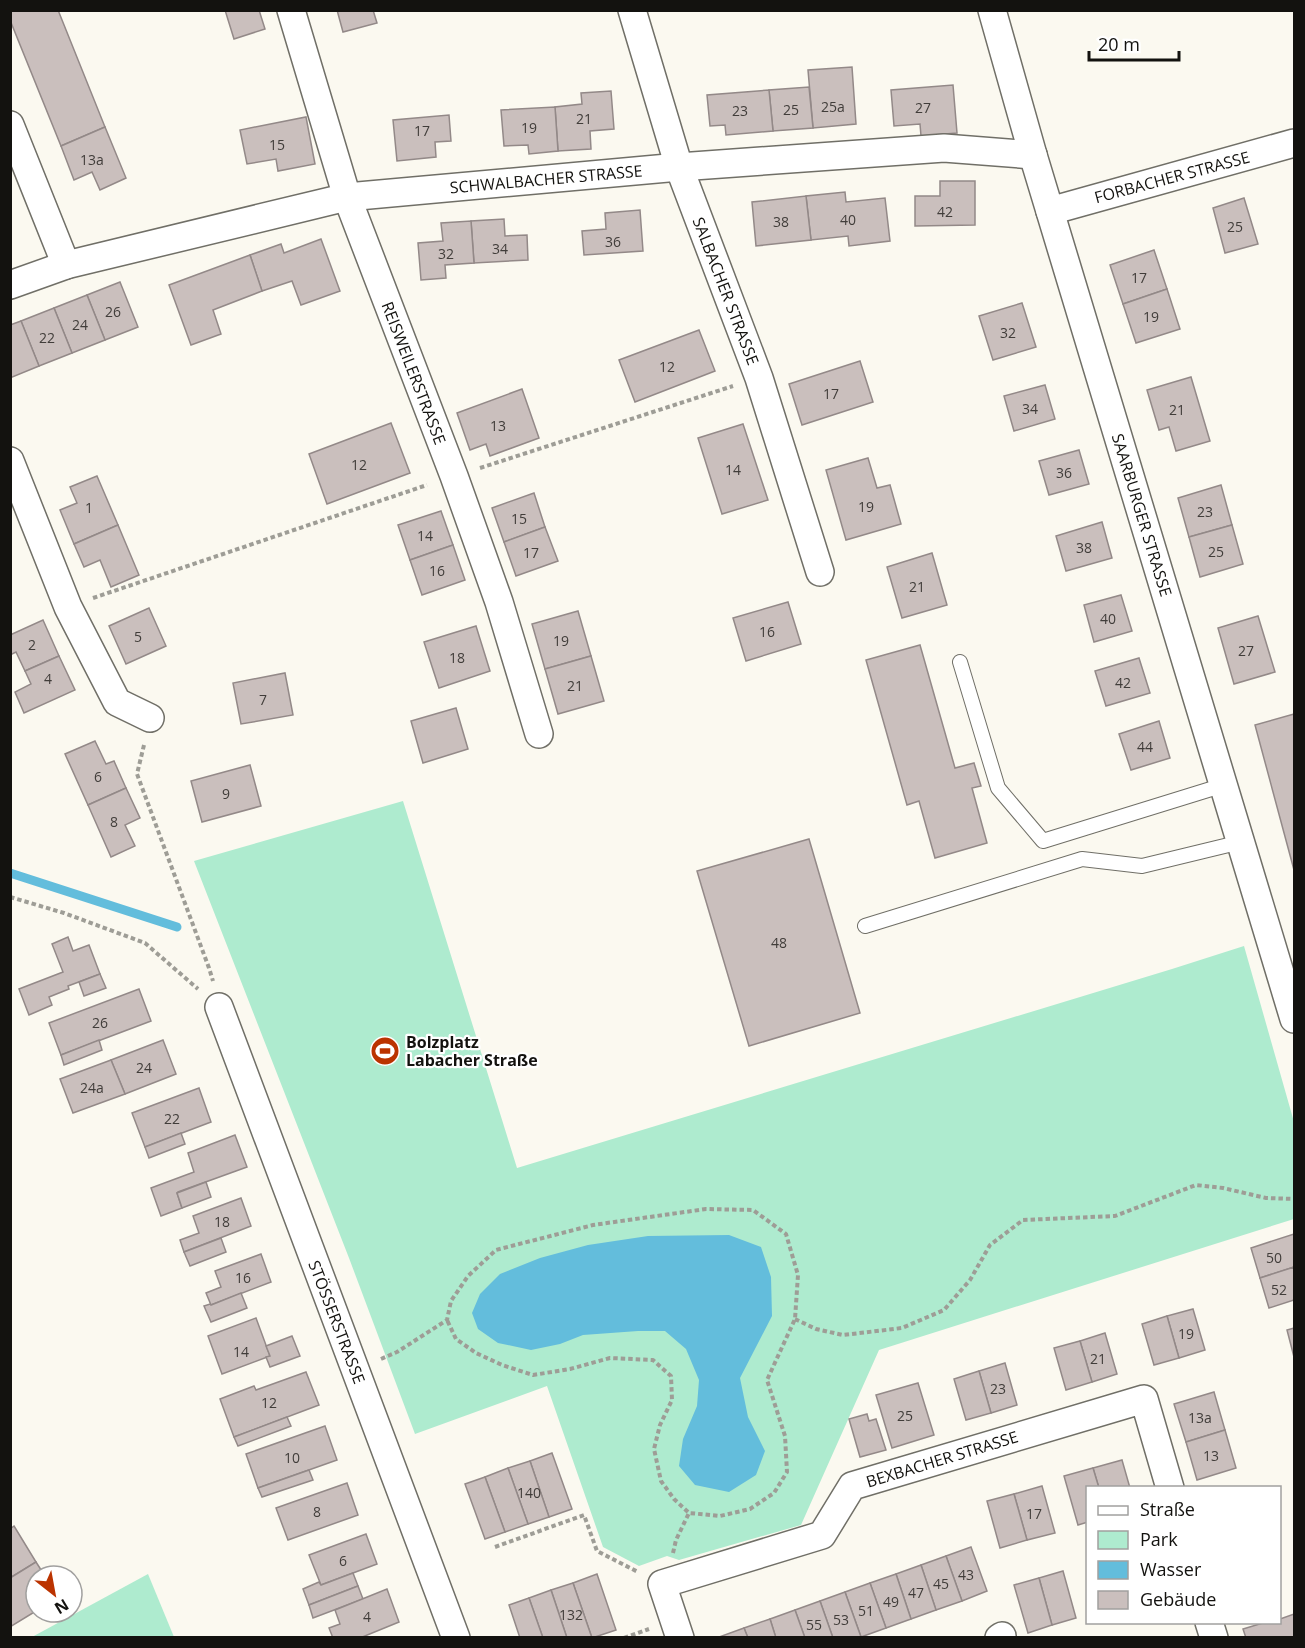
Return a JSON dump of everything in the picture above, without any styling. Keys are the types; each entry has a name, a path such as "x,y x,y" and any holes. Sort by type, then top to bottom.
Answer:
{"street":[{"name":"REISWEILERSTRASSE","path":"291,10 347,197 454,476 498,602 539,734"},
{"name":"SALBACHER STRASSE","path":"632,10 679,167 759,378 820,572"},
{"name":"SAARBURGER STRASSE","path":"992,10 1033,155 1241,842 1291,989 1294,1019"},
{"path":"10,125 66,264"},
{"name":"FORBACHER STRASSE","path":"1050,211 1294,143"},
{"name":"SCHWALBACHER STRASSE","path":"10,285 66,264 347,197 679,167 944,147 1033,155"},
{"path":"10,461 68,607 117,702 150,718"},
{"name":"STÖSSERSTRASSE","path":"219,1007 456,1638"},
{"name":"BEXBACHER STRASSE","path":"671,1582 822,1535 852,1486 1144,1399 1169,1486"},
{"path":"671,1582 680,1638"}],"lane":[{"path":"960,662 998,788 1043,840 1224,785"},
{"path":"865,926 1082,859 1142,866 1241,842"}],"path":[{"path":"68,607 454,476 759,378"},
{"path":"150,718 137,774 209,968 219,1007"},
{"path":"10,897 64,913 145,943 219,1007"},
{"path":"795,1319 816,1329 843,1335 902,1328 944,1310 970,1280 990,1245 1023,1220 1115,1216 1196,1185 1223,1188 1266,1198 1294,1199"},
{"path":"706,1209 753,1210 786,1234 798,1275 795,1319 767,1380 785,1436 787,1472 774,1494 750,1509 720,1516 689,1513 661,1481 654,1449 660,1425 672,1400 671,1376 653,1360 610,1358 533,1376 476,1353 456,1339 447,1320 451,1301 468,1276 496,1250 593,1225 706,1209"},
{"path":"355,1369 397,1352 447,1320"},
{"path":"495,1547 584,1515 597,1551 671,1582 672,1556 676,1540 689,1513"}],"green space":[{"path":"403,801 517,1168 1244,946 1294,1122 1294,1219 879,1350 801,1525 679,1560 667,1556 639,1566 603,1547 547,1386 415,1434 194,861"},
{"path":"148,1574 174,1637 32,1637 56,1624 84,1624 84,1609"}],"water":[{"path":"729,1235 761,1247 771,1277 772,1316 740,1378 748,1417 765,1451 756,1475 729,1492 695,1485 679,1466 683,1439 697,1406 699,1380 686,1349 665,1331 583,1335 560,1344 531,1350 498,1343 478,1329 472,1313 480,1294 500,1274 540,1258 588,1245 648,1236"}],"building":[{"path":"14,10 58,10 105,127 61,146 10,20 10,12"},
{"path":"225,10 259,10 265,29 234,39"},
{"path":"337,10 373,10 377,23 343,32"},
{"path":"852,67 856,124 813,128 808,70"},
{"path":"953,85 957,133 921,136 920,124 894,126 891,90"},
{"path":"809,87 813,128 773,131 769,90"},
{"path":"769,90 773,131 726,135 725,125 710,126 707,95"},
{"path":"611,91 614,129 590,131 591,149 558,151 555,107 582,104 581,93"},
{"path":"555,107 558,151 529,154 528,145 504,146 501,110"},
{"path":"449,115 451,141 435,142 436,157 397,161 393,120"},
{"path":"306,117 315,164 278,171 276,159 247,164 240,130"},
{"path":"105,127 126,178 100,190 92,172 74,180 61,146"},
{"path":"940,181 975,181 975,225 915,226 915,196 940,196"},
{"path":"845,192 846,202 885,198 890,241 849,246 848,236 811,240 806,196"},
{"path":"806,196 811,240 756,246 752,202"},
{"path":"1244,198 1258,244 1225,253 1213,208"},
{"path":"640,210 643,251 584,255 582,231 606,229 605,213"},
{"path":"504,219 505,236 527,235 528,260 474,263 471,221"},
{"path":"471,221 474,263 445,265 446,278 421,280 418,243 443,241 441,223"},
{"path":"321,239 340,291 301,305 292,281 262,291 250,255 281,244 284,253"},
{"path":"1154,250 1167,289 1123,304 1110,265"},
{"path":"250,255 262,291 213,310 221,334 191,345 169,285"},
{"path":"120,282 138,327 105,340 87,295"},
{"path":"1167,289 1180,329 1136,343 1123,304"},
{"path":"87,295 105,340 72,353 54,308"},
{"path":"1022,303 1036,347 993,360 979,316"},
{"path":"54,308 72,353 39,366 21,321"},
{"path":"21,321 39,366 10,378 10,325"},
{"path":"699,330 715,371 635,402 619,360"},
{"path":"860,361 873,402 802,425 789,384"},
{"path":"1191,377 1210,441 1176,451 1169,427 1159,430 1147,390"},
{"path":"1045,385 1055,419 1014,431 1004,396"},
{"path":"522,389 539,438 490,456 486,444 470,450 457,413"},
{"path":"391,423 410,473 327,504 309,454"},
{"path":"743,424 768,500 722,514 698,438"},
{"path":"1079,450 1089,484 1049,495 1039,461"},
{"path":"868,458 877,488 890,485 901,524 846,540 826,470"},
{"path":"97,476 118,525 74,544 60,510 77,503 70,487"},
{"path":"1221,485 1232,525 1189,537 1178,498"},
{"path":"534,493 545,527 504,542 492,508"},
{"path":"441,511 453,545 410,560 398,525"},
{"path":"1102,522 1112,558 1066,571 1056,536"},
{"path":"118,525 139,575 111,587 100,560 84,567 74,544"},
{"path":"1232,525 1243,564 1200,577 1189,537"},
{"path":"545,527 558,561 516,576 504,542"},
{"path":"453,545 465,580 422,595 410,560"},
{"path":"932,553 947,605 902,618 887,567"},
{"path":"1121,595 1132,631 1094,642 1084,605"},
{"path":"788,602 801,644 746,661 733,618"},
{"path":"149,608 166,646 126,664 109,626"},
{"path":"578,611 591,656 545,669 532,624"},
{"path":"1258,616 1275,672 1234,684 1218,628"},
{"path":"43,620 59,656 25,671 16,652 10,655 10,635"},
{"path":"476,626 490,671 439,688 424,642"},
{"path":"920,645 955,768 974,763 981,786 972,788 987,843 935,858 919,801 907,805 866,660"},
{"path":"59,656 75,690 24,713 15,692 31,684 25,671"},
{"path":"591,656 604,701 558,714 545,669"},
{"path":"1139,658 1150,693 1106,706 1095,671"},
{"path":"285,673 293,715 241,724 233,683"},
{"path":"456,708 468,749 423,763 411,721"},
{"path":"1294,714 1294,870 1255,725"},
{"path":"1159,721 1170,758 1131,770 1119,734"},
{"path":"95,741 106,764 114,761 126,788 88,805 65,754"},
{"path":"250,765 261,806 202,822 191,781"},
{"path":"126,788 140,818 125,825 135,846 111,857 88,805"},
{"path":"809,839 860,1013 749,1046 697,871"},
{"path":"68,937 73,951 89,945 100,974 68,986 69,989 49,997 52,1005 29,1015 19,989 63,972 52,944"},
{"path":"100,974 106,988 84,996 79,982"},
{"path":"139,989 151,1021 61,1055 49,1023"},
{"path":"99,1040 102,1050 64,1065 61,1055"},
{"path":"163,1040 176,1074 125,1094 111,1060"},
{"path":"111,1060 125,1094 73,1113 60,1079"},
{"path":"199,1088 211,1122 145,1147 132,1113"},
{"path":"181,1133 185,1144 149,1158 145,1147"},
{"path":"235,1135 247,1167 178,1192 182,1208 161,1216 151,1188 194,1172 188,1153"},
{"path":"206,1182 211,1197 182,1208 177,1193"},
{"path":"241,1198 251,1226 184,1252 180,1240 199,1233 193,1216"},
{"path":"1294,1234 1294,1267 1260,1278 1251,1248"},
{"path":"221,1238 226,1252 190,1266 184,1252"},
{"path":"261,1254 271,1282 211,1305 206,1293 221,1287 215,1271"},
{"path":"1294,1267 1294,1300 1269,1308 1260,1278"},
{"path":"241,1293 247,1308 211,1322 204,1306"},
{"path":"1193,1309 1205,1350 1179,1358 1167,1316"},
{"path":"1167,1316 1179,1358 1154,1365 1142,1324"},
{"path":"256,1318 270,1356 222,1374 208,1336"},
{"path":"1294,1328 1294,1357 1287,1330"},
{"path":"1105,1333 1117,1374 1092,1382 1080,1341"},
{"path":"292,1336 300,1356 270,1367 266,1357 270,1356 266,1346"},
{"path":"1080,1341 1092,1382 1066,1390 1054,1348"},
{"path":"1005,1363 1017,1405 991,1413 979,1371"},
{"path":"979,1371 991,1413 966,1420 954,1379"},
{"path":"306,1372 319,1405 234,1437 220,1399 254,1386 256,1390"},
{"path":"918,1383 934,1435 892,1448 876,1395"},
{"path":"1214,1392 1225,1430 1186,1442 1174,1404"},
{"path":"867,1414 869,1421 876,1419 886,1450 860,1457 849,1419"},
{"path":"287,1417 291,1426 238,1446 234,1437"},
{"path":"325,1426 337,1460 258,1488 246,1454"},
{"path":"1225,1430 1236,1468 1197,1480 1186,1442"},
{"path":"552,1453 572,1509 549,1517 530,1461"},
{"path":"1122,1460 1129,1486 1098,1486 1093,1468"},
{"path":"530,1461 549,1517 528,1524 508,1468"},
{"path":"508,1468 528,1524 505,1532 485,1477"},
{"path":"1093,1468 1098,1486 1086,1486 1086,1523 1078,1525 1064,1476"},
{"path":"309,1470 313,1480 262,1497 258,1488"},
{"path":"485,1477 505,1532 485,1539 465,1484"},
{"path":"347,1483 358,1515 288,1540 276,1508"},
{"path":"1042,1486 1055,1533 1027,1540 1014,1494"},
{"path":"1014,1494 1027,1540 1000,1548 987,1501"},
{"path":"14,1526 36,1562 24,1564 24,1569 10,1578 10,1529"},
{"path":"366,1534 377,1564 321,1585 309,1555"},
{"path":"971,1547 987,1591 962,1601 946,1556"},
{"path":"946,1556 962,1601 936,1610 921,1565"},
{"path":"921,1565 936,1610 911,1619 896,1574"},
{"path":"24,1569 24,1618 10,1627 10,1578"},
{"path":"1063,1571 1076,1618 1052,1625 1039,1578"},
{"path":"353,1573 358,1586 309,1605 303,1589"},
{"path":"597,1574 616,1630 592,1638 573,1583"},
{"path":"896,1574 911,1619 886,1628 870,1583"},
{"path":"1039,1578 1052,1625 1028,1633 1014,1585"},
{"path":"573,1583 592,1638 567,1638 551,1590"},
{"path":"870,1583 886,1628 861,1637 845,1592"},
{"path":"358,1586 363,1599 313,1618 309,1605"},
{"path":"387,1589 399,1622 360,1638 333,1638 329,1628 340,1624 335,1610"},
{"path":"551,1590 567,1638 543,1638 529,1598"},
{"path":"845,1592 861,1637 859,1638 833,1638 820,1601"},
{"path":"529,1598 543,1638 520,1638 509,1605"},
{"path":"820,1601 833,1638 805,1638 795,1610"},
{"path":"795,1610 805,1638 776,1638 770,1619"},
{"path":"1294,1614 1294,1638 1246,1638 1243,1629 1259,1624 1281,1624 1281,1619"},
{"path":"770,1619 776,1638 748,1638 744,1628"},
{"path":"744,1628 748,1638 719,1637"}],"waterway":[{"path":"10,873 177,927"}],"place":[{"name":"Bolzplatz Labacher Straße","path":"385,1051"}]}
